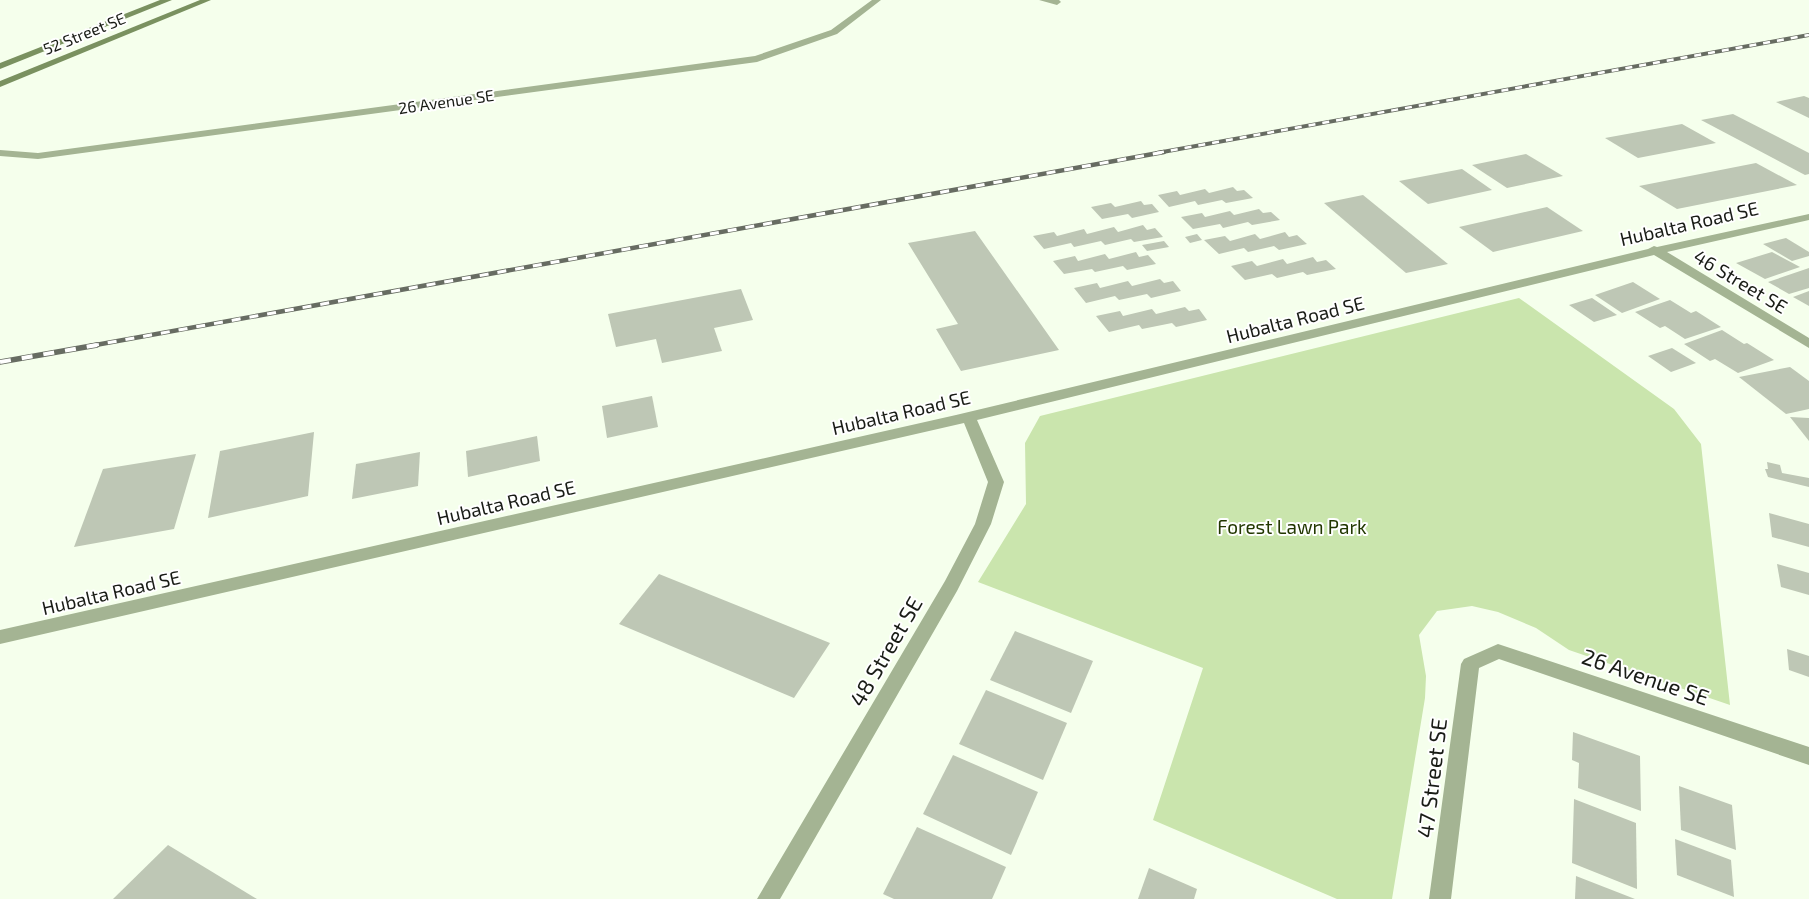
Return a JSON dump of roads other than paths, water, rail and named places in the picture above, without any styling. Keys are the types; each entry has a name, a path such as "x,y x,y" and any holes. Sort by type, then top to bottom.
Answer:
{"main road":[{"name":"52 Street SE","path":"0,66 168,0"},
{"name":"52 Street SE","path":"0,84 207,0"}],"street":[{"name":"26 Avenue SE","path":"0,153 38,156 756,59 834,32 877,0"},
{"path":"1043,0 1056,2"},
{"name":"Hubalta Road SE","path":"0,637 969,418 1279,344 1654,250 1809,216"},
{"name":"46 Street SE","path":"1654,250 1809,344"},
{"name":"48 Street SE","path":"768,899 951,586 983,524 996,482 969,418"},
{"name":"26 Avenue SE","path":"1470,664 1498,651 1809,756"},
{"name":"47 Street SE","path":"1440,899 1470,664"}],"railway":[{"path":"1157,153 1809,35"},
{"path":"90,346 1164,152"},
{"path":"0,362 97,345"}],"park label":[{"name":"Forest Lawn Park","path":"1292,526"}]}
